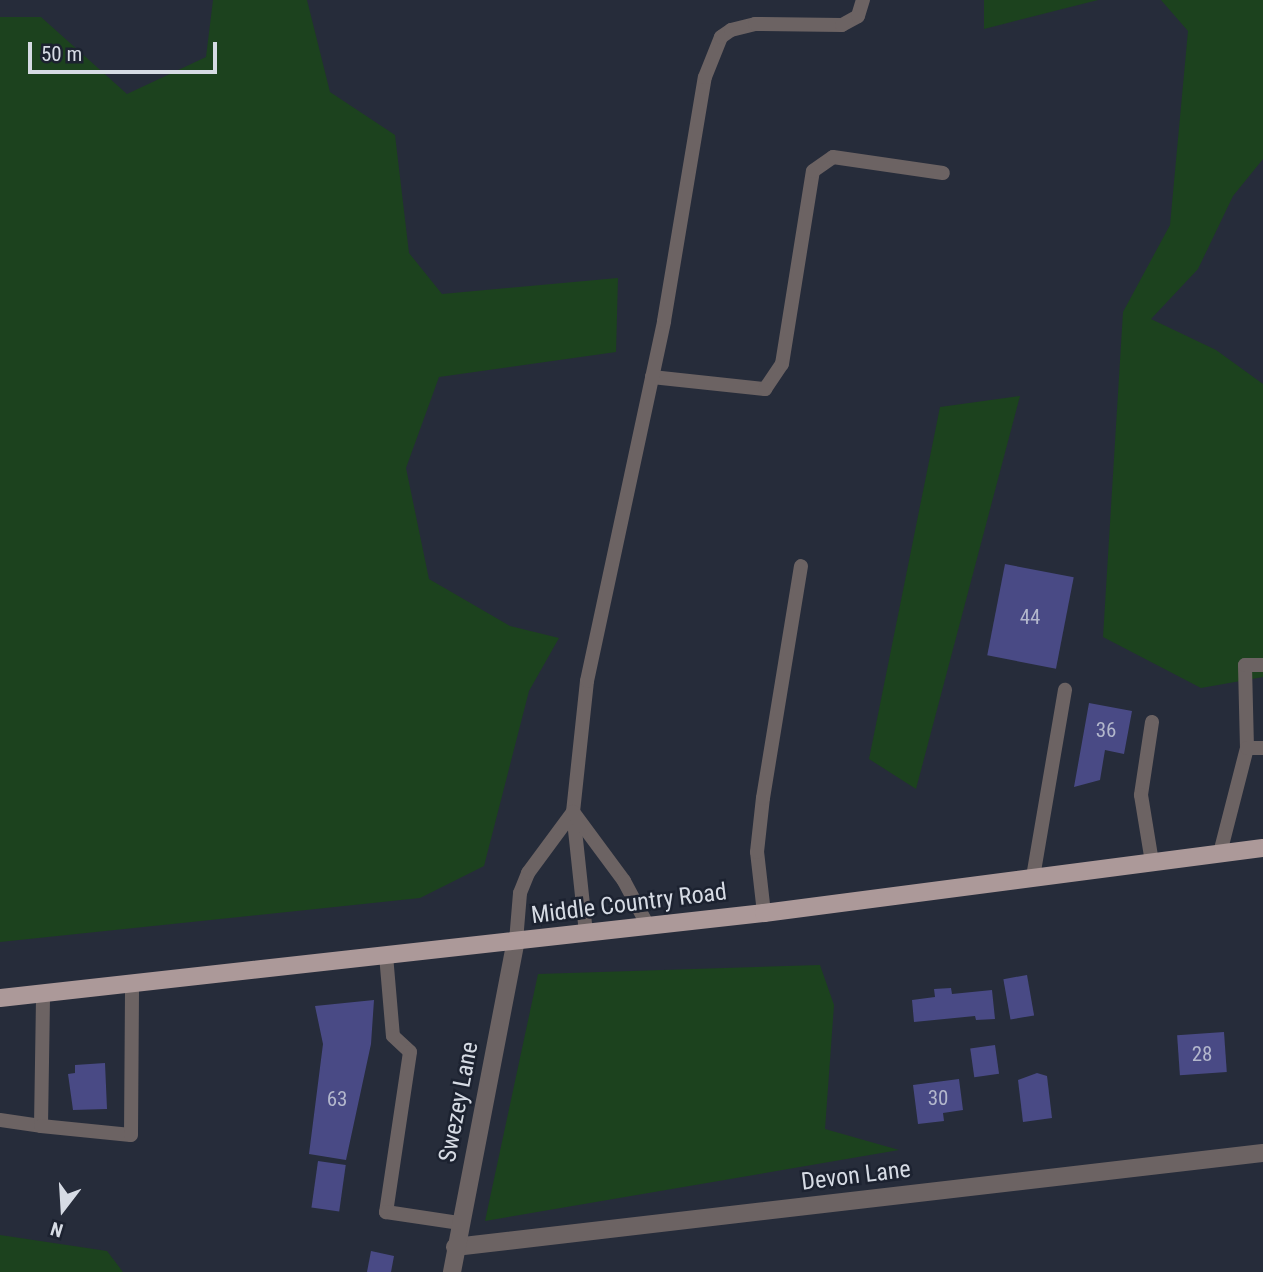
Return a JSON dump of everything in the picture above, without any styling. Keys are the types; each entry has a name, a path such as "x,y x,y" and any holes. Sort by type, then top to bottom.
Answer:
{"main road":[{"name":"Middle Country Road","path":"0,998 764,913 1263,848"}],"street":[{"name":"Swezey Lane","path":"452,1272 516,941"},
{"name":"Devon Lane","path":"455,1247 1263,1153"}],"lane":[{"path":"586,933 573,812 587,681 652,377 705,77 721,37 755,24 842,25 858,16 863,0"},
{"path":"652,377 765,389 782,364 813,171 833,157 943,173"},
{"path":"764,913 759,838 801,566"},
{"path":"1220,853 1247,748 1245,665 1263,665"},
{"path":"1033,877 1065,690"},
{"path":"1152,722 1141,795 1152,862"},
{"path":"1247,748 1263,748"},
{"path":"573,812 624,881 648,926"},
{"path":"516,941 520,893 528,873 573,812"},
{"path":"386,956 393,1037 410,1052 386,1212 460,1223"},
{"path":"0,1119 131,1135 132,982"},
{"path":"41,1126 43,994"}],"green space":[{"path":"213,0 307,0 330,92 395,135 409,253 442,294 618,278 616,352 439,377 406,468 429,579 510,626 559,638 529,691 484,866 420,898 0,942 0,17 41,17 127,94 206,57"},
{"path":"984,0 1098,0 984,29"},
{"path":"1161,0 1263,0 1263,159 1233,196 1198,269 1151,319 1216,350 1263,384 1263,677 1201,688 1103,637 1123,312 1170,225 1188,31"},
{"path":"1020,396 916,789 869,759 940,407"},
{"path":"820,965 834,1005 825,1129 899,1150 485,1221 538,974"},
{"path":"0,1235 107,1251 123,1272 0,1272"}],"building":[{"path":"1005,564 1074,577 1056,669 987,655"},
{"path":"1089,703 1132,711 1124,754 1105,750 1100,780 1074,787"},
{"path":"1027,975 1034,1015 1010,1020 1003,979"},
{"path":"951,988 952,994 992,990 995,1019 976,1020 975,1016 914,1022 912,1000 935,997 934,989"},
{"path":"374,1000 371,1044 346,1160 309,1154 323,1044 315,1006"},
{"path":"1224,1032 1227,1072 1180,1075 1177,1035"},
{"path":"995,1045 999,1074 974,1077 970,1048"},
{"path":"105,1063 107,1109 73,1110 68,1074 75,1073 75,1065"},
{"path":"1037,1073 1047,1076 1052,1118 1023,1122 1018,1080"},
{"path":"959,1079 963,1110 943,1113 944,1121 918,1124 913,1085"},
{"path":"318,1161 346,1165 339,1211 311,1208"},
{"path":"371,1251 394,1256 391,1272 367,1272"}]}
